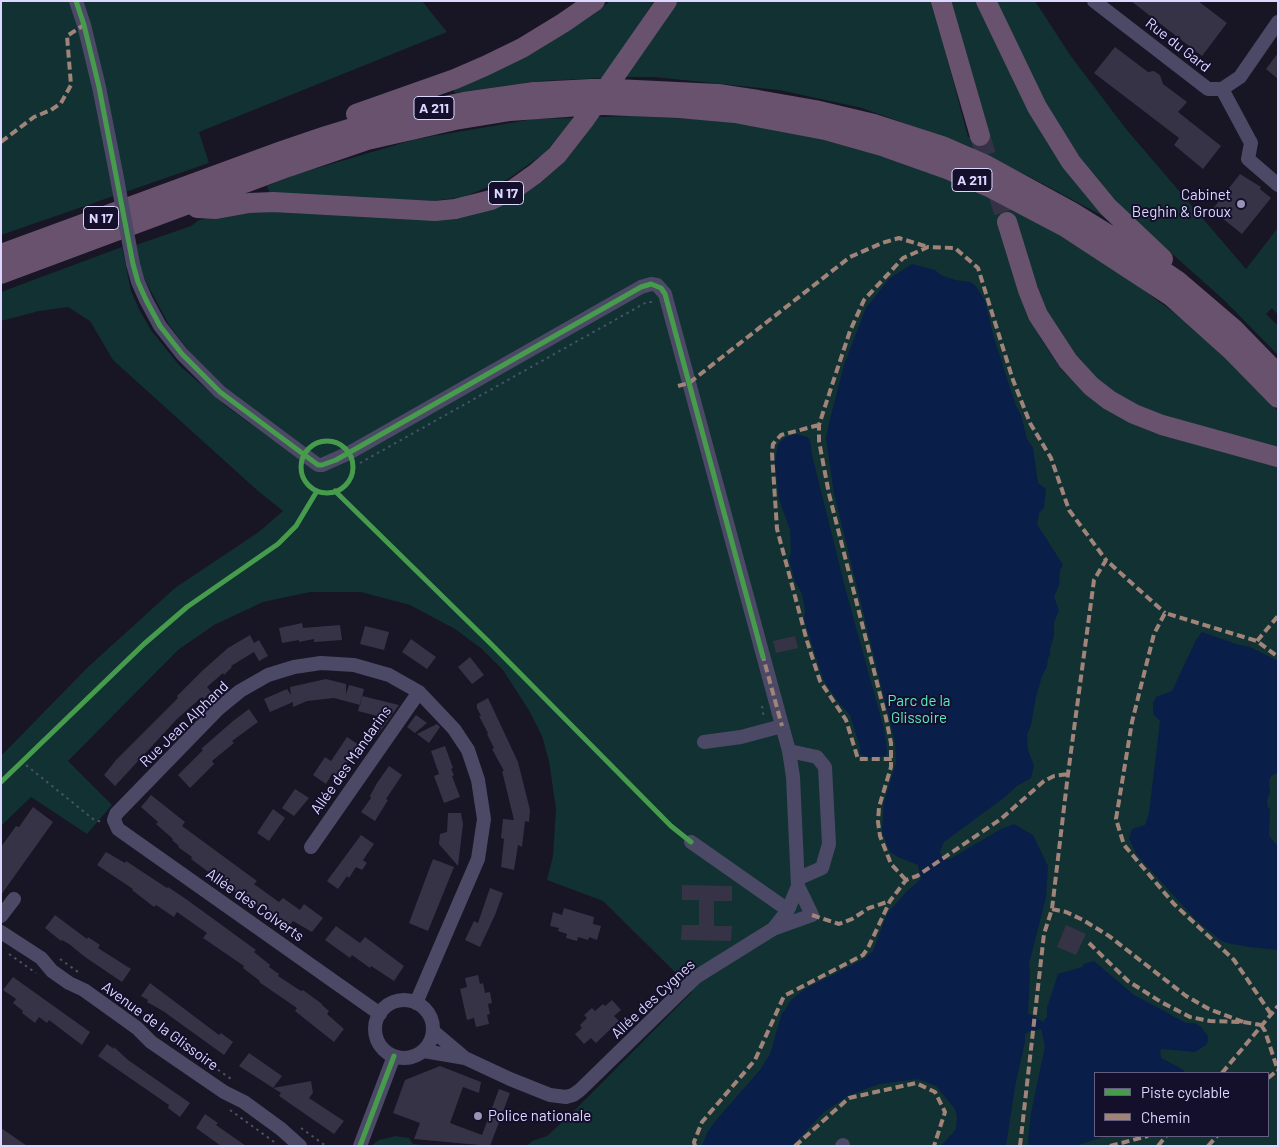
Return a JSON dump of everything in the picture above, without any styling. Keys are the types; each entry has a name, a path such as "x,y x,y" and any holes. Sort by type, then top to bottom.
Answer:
{"highway":[{"name":"N 17","path":"1,254 282,151 316,128 455,79 522,48 595,1"},
{"name":"N 17","path":"1,274 182,208 216,208 249,203 273,202 435,211 455,209 491,200 514,189 535,174 557,154 585,119 667,1"},
{"path":"942,1 980,136"},
{"path":"986,1 1037,107 1071,162 1108,206 1168,264 1178,281"},
{"name":"A 211","path":"282,151 326,136 415,111 534,92 616,89 718,94 815,110 874,124 942,146 986,165 1072,212 1178,281 1233,328 1278,374"},
{"name":"A 211","path":"182,208 317,157 403,131 455,120 510,111 604,105 679,108 735,113 825,130 885,147 947,169 989,187 1066,227 1172,297 1231,350 1278,398"},
{"path":"1007,222 1028,290 1038,315 1068,361 1091,386 1134,414 1162,425 1278,457"}],"street":[{"path":"76,1 84,25 99,87 133,264 146,300 160,326 182,354 220,392 318,465 349,453 641,286 657,285 665,294 790,751 799,882 812,915 773,929"},
{"name":"Rue du Gard","path":"1094,1 1208,90 1222,89"},
{"path":"1278,22 1240,77 1222,89 1251,143 1248,159 1278,185"},
{"name":"Rue Jean Alphand","path":"116,825 116,814 218,709 240,692 268,675 294,667 321,663 354,665 389,675 419,692 454,729 468,750 478,780 484,819 478,858 416,1003"},
{"name":"Allée des Mandarins","path":"311,847 419,692"},
{"path":"704,742 741,737 782,726"},
{"path":"790,751 817,757 825,767 829,844 822,868 799,882"},
{"name":"Allée des Colverts","path":"116,825 380,1014"},
{"path":"691,842 788,910"},
{"name":"Allée des Cygnes","path":"424,1050 465,1058 550,1095 566,1097 573,1095 696,977 773,929 788,910 799,882"},
{"path":"1,916 14,899"},
{"name":"Avenue de la Glissoire","path":"1,932 41,958 52,971 69,983 84,990 137,1028 151,1042 281,1129 300,1146"},
{"path":"396,1002 416,1003 425,1010 431,1020 433,1031 430,1042 424,1050 410,1057 394,1056 383,1049 376,1038 375,1026 380,1014 387,1006 396,1002"},
{"name":"Allée des Cygnes","path":"433,1031 465,1058"},
{"path":"360,1146 394,1056"}],"path":[{"path":"358,463 647,302 655,303"},
{"path":"762,702 766,730"},
{"path":"21,761 94,819 116,825"},
{"path":"55,956 79,973"},
{"path":"151,1023 238,1084"},
{"path":"294,1124 326,1146"}],"green space":[{"path":"1,1 422,1 447,32 199,132 209,163 1,235"},
{"path":"610,1 654,1 603,78 539,81 455,93 453,89 511,63 593,15"},
{"path":"671,1 932,1 968,137 987,135 950,1 979,1 1104,213 1101,215 968,146 862,108 779,90 654,77 621,77"},
{"path":"996,1 1035,1 1070,55 1126,129 1246,269 1277,229 1278,224 1278,315 1272,308 1266,314 1278,326 1278,355 1224,300 1133,219 1074,150 1045,102"},
{"name":"Parc de la Glissoire","path":"636,116 731,121 822,137 893,157 970,187 1063,236 1117,270 1197,330 1227,357 1278,411 1278,449 1154,414 1130,403 1086,372 1053,328 1013,220 998,226 1027,313 1061,369 1085,392 1278,465 1278,1146 527,1146 532,1141 547,1136 570,1115 692,992 682,979 603,901 547,880 553,856 556,809 549,761 542,736 530,712 503,670 482,649 455,629 410,605 361,592 310,592 263,602 214,625 178,650 68,761 112,805 87,834 31,797 1,826 1,756 88,667 175,588 260,531 283,511 258,491 113,360 90,321 68,307 39,311 1,321 1,292 122,247 131,291 140,311 151,330 179,365 226,406 287,450 189,351 169,325 145,280 139,263 136,245 191,226 199,220 240,211 474,211 594,117"},
{"path":"574,118 546,152 508,179 463,197 433,201 270,194 267,186 294,175 416,139 534,119"},
{"path":"396,1136 409,1138 413,1144 436,1146 371,1146 379,1140"}],"water":[{"path":"912,264 935,270 941,275 955,280 970,282 975,285 985,301 994,338 1016,406 1021,415 1027,439 1033,448 1038,483 1046,489 1044,508 1039,513 1037,524 1063,565 1060,570 1059,585 1054,597 1059,611 1054,622 1054,635 1050,655 1042,676 1027,735 1028,750 1034,766 1031,778 1017,786 944,842 940,851 943,860 950,859 1001,829 1014,824 1033,835 1048,866 1046,897 1029,964 1028,1013 1043,1022 1047,1017 1047,1008 1058,974 1082,967 1084,964 1094,961 1134,995 1186,1023 1195,1023 1201,1027 1208,1036 1208,1041 1206,1045 1195,1052 1160,1050 1161,1058 1185,1072 1094,1072 1094,1137 1103,1137 1075,1146 1029,1146 1031,1113 1045,1046 1041,1029 1025,1034 1006,1146 941,1146 956,1129 957,1117 955,1109 936,1086 918,1079 879,1084 848,1096 824,1112 792,1146 702,1146 708,1131 760,1070 770,1054 782,1013 791,1000 805,989 864,959 873,951 887,914 907,891 921,879 918,865 890,852 882,832 884,802 896,763 895,742 834,493 826,438 844,365 866,308 889,279"},
{"path":"797,434 810,440 812,455 846,591 884,729 887,750 887,755 885,756 869,758 860,754 860,747 850,715 838,702 823,679 804,619 805,610 802,594 795,581 789,559 791,552 790,530 779,499 775,462 779,443 786,437"},
{"path":"1202,632 1250,647 1278,661 1278,772 1271,776 1269,781 1270,792 1267,801 1268,808 1270,809 1269,836 1278,846 1278,950 1249,947 1220,940 1195,919 1136,854 1129,838 1132,829 1145,825 1149,813 1160,721 1153,714 1153,703 1156,697 1172,691 1196,640"}],"building":[{"path":"1131,1 1198,1 1227,23 1202,56"},
{"path":"1115,47 1148,72 1154,71 1160,75 1163,84 1187,102 1178,112 1221,146 1203,169 1174,145 1179,138 1094,73"},
{"path":"1278,53 1278,79 1266,69"},
{"name":"Cabinet Beghin & Groux","path":"1240,174 1261,187 1260,189 1271,198 1242,234 1212,210"},
{"path":"302,623 303,628 340,625 342,640 314,642 314,639 282,643 279,628"},
{"path":"365,626 389,632 384,650 360,644"},
{"path":"250,635 254,643 259,640 268,656 259,661 254,652 231,666 224,675 223,673 207,687 211,692 204,699 202,697 177,719 115,786 104,775 116,760 178,698 177,696 202,671 228,648"},
{"path":"795,636 798,648 776,653 773,641"},
{"path":"411,639 436,657 427,669 402,652"},
{"path":"470,657 484,675 472,684 458,667"},
{"path":"326,679 346,684 346,694 349,685 364,689 360,705 334,698 307,701 293,707 293,702 270,712 264,699 287,689 291,695 290,687"},
{"path":"362,696 399,705 377,736 381,717 358,711"},
{"path":"488,698 518,762 530,810 529,822 525,821 522,847 518,845 514,870 501,867 504,839 501,838 503,819 514,820 502,771 504,771 492,749 494,748 477,708 477,704"},
{"path":"249,709 258,722 232,741 234,743 212,761 214,764 190,788 178,775 203,750 201,749"},
{"path":"416,715 427,723 415,733 407,727"},
{"path":"437,724 440,727 429,743 417,734"},
{"path":"347,737 359,745 347,763 345,762 335,776 332,774 326,784 313,775 325,757 331,761"},
{"path":"445,746 453,768 451,769 454,775 452,776 460,797 444,803 434,776 439,774 431,751"},
{"path":"389,766 402,775 386,799 388,800 375,821 361,812"},
{"path":"295,789 309,798 294,816 282,808"},
{"path":"151,795 185,822 182,826 257,881 254,884 279,902 283,898 300,910 304,904 323,918 312,932 293,921 288,927 259,905 249,902 191,859 192,857 178,847 173,839 156,824 158,822 141,807"},
{"path":"33,807 53,822 1,895 1,847 16,826 19,827"},
{"path":"273,809 285,818 269,841 257,833"},
{"path":"448,813 461,813 463,824 458,866 439,844 440,834 447,832"},
{"path":"361,835 374,844 363,860 367,863 362,870 356,867 349,878 347,876 338,889 327,881"},
{"path":"106,852 125,863 126,861 186,899 256,950 254,952 279,974 278,976 301,991 303,990 322,1004 329,1011 327,1014 344,1029 334,1042 295,1011 297,1008 259,982 243,968 244,966 203,938 207,933 177,912 174,917 156,905 154,907 133,889 97,865"},
{"path":"433,859 454,867 428,931 409,923"},
{"path":"682,885 732,886 732,901 714,901 714,926 732,926 731,941 681,940 682,925 699,925 699,900 682,900"},
{"path":"490,888 503,893 480,947 465,940 474,921 478,923"},
{"path":"564,908 594,917 593,924 601,926 597,940 589,937 588,940 578,937 577,941 566,938 567,934 558,931 559,928 550,926 553,912 562,915"},
{"path":"55,915 87,939 88,937 100,945 98,948 131,969 122,982 45,928"},
{"path":"1066,925 1086,934 1076,955 1057,947"},
{"path":"336,926 360,943 365,937 404,966 394,981 371,966 370,968 352,955 350,958 325,940"},
{"path":"478,975 480,984 483,983 485,993 490,992 492,1003 488,1004 490,1014 487,1015 489,1024 476,1027 474,1018 467,1020 460,989 467,987 465,978"},
{"path":"13,977 90,1032 82,1045 49,1020 47,1023 39,1017 35,1023 22,1013 23,1011 13,1003 16,999 3,990"},
{"path":"150,983 219,1035 221,1033 233,1042 224,1055 163,1011 147,1002 148,1000 141,996"},
{"path":"612,1000 621,1010 614,1016 619,1021 596,1043 591,1038 584,1044 575,1034 582,1028 580,1025 587,1018 584,1015 592,1008 595,1011 603,1004 605,1006"},
{"path":"107,1044 114,1049 114,1047 128,1060 190,1103 180,1117 168,1108 169,1105 98,1056"},
{"path":"249,1053 282,1076 273,1088 239,1066"},
{"path":"440,1066 481,1082 479,1093 463,1087 450,1123 482,1135 499,1089 510,1093 490,1146 414,1139 420,1123 393,1113 405,1080"},
{"path":"311,1081 313,1093 309,1098 344,1121 334,1134 279,1096 281,1093 273,1088"},
{"path":"205,1114 218,1123 216,1125 246,1146 221,1146 196,1128"},
{"path":"1,1128 27,1146 1,1146"}],"tunnel":[{"path":"980,136 1007,222"}],"marked path":[{"path":"1,142 34,117 51,110 61,103 71,85 67,36 84,25"},
{"path":"678,386 689,383 850,257 899,238 928,247"},
{"path":"906,880 891,864 880,836 878,822 879,807 891,767 891,743 829,494 819,441 819,425 850,331 864,300 903,258 928,247 955,248 978,268 1013,380 1030,423 1051,458 1069,510 1106,560"},
{"path":"819,425 781,435 773,444 777,529 807,641 820,681 846,720 858,759 892,759"},
{"path":"1020,1146 1044,934 1052,909 1094,580 1106,560 1165,613"},
{"path":"1271,1014 1234,960 1174,904 1124,845 1116,819 1132,722 1154,634 1165,613 1257,641 1278,657"},
{"path":"1257,641 1278,616"},
{"path":"762,653 782,726"},
{"path":"695,1146 694,1142 702,1122 755,1060 784,996 863,955 890,901 906,880 917,876 1001,819 1044,781 1054,776 1068,774"},
{"path":"812,915 839,924 852,919 869,908 890,901"},
{"path":"1052,909 1066,912 1083,920 1109,936 1186,996 1209,1009 1243,1022"},
{"path":"1089,943 1128,981 1161,1002 1190,1017 1210,1021 1243,1022 1261,1025"},
{"path":"1223,1072 1278,1006"},
{"path":"1261,1025 1265,1031 1278,1071"},
{"path":"1269,1077 1278,1070"},
{"path":"795,1146 849,1098 916,1083 935,1092 945,1112 934,1146"},
{"path":"1110,1146 1144,1137"},
{"path":"1158,1146 1165,1137"},
{"path":"1208,1146 1216,1137"}],"cycle path":[{"path":"76,1 84,25 99,87 133,264 146,300 160,326 182,354 220,392 318,465 336,460 641,287 651,284 661,288 665,294 763,657"},
{"path":"327,441 337,443 345,449 351,457 353,467 351,477 345,485 337,491 327,493 317,491 309,485 303,477 301,467 303,457 309,449 317,443 327,441"},
{"path":"1,782 144,644 187,607 278,544 296,526 317,491"},
{"path":"335,491 491,644 671,826 691,842"},
{"path":"360,1146 394,1056"}],"place":[{"name":"Cabinet Beghin & Groux","path":"1241,204"},
{"name":"Police nationale","path":"478,1116"}]}
